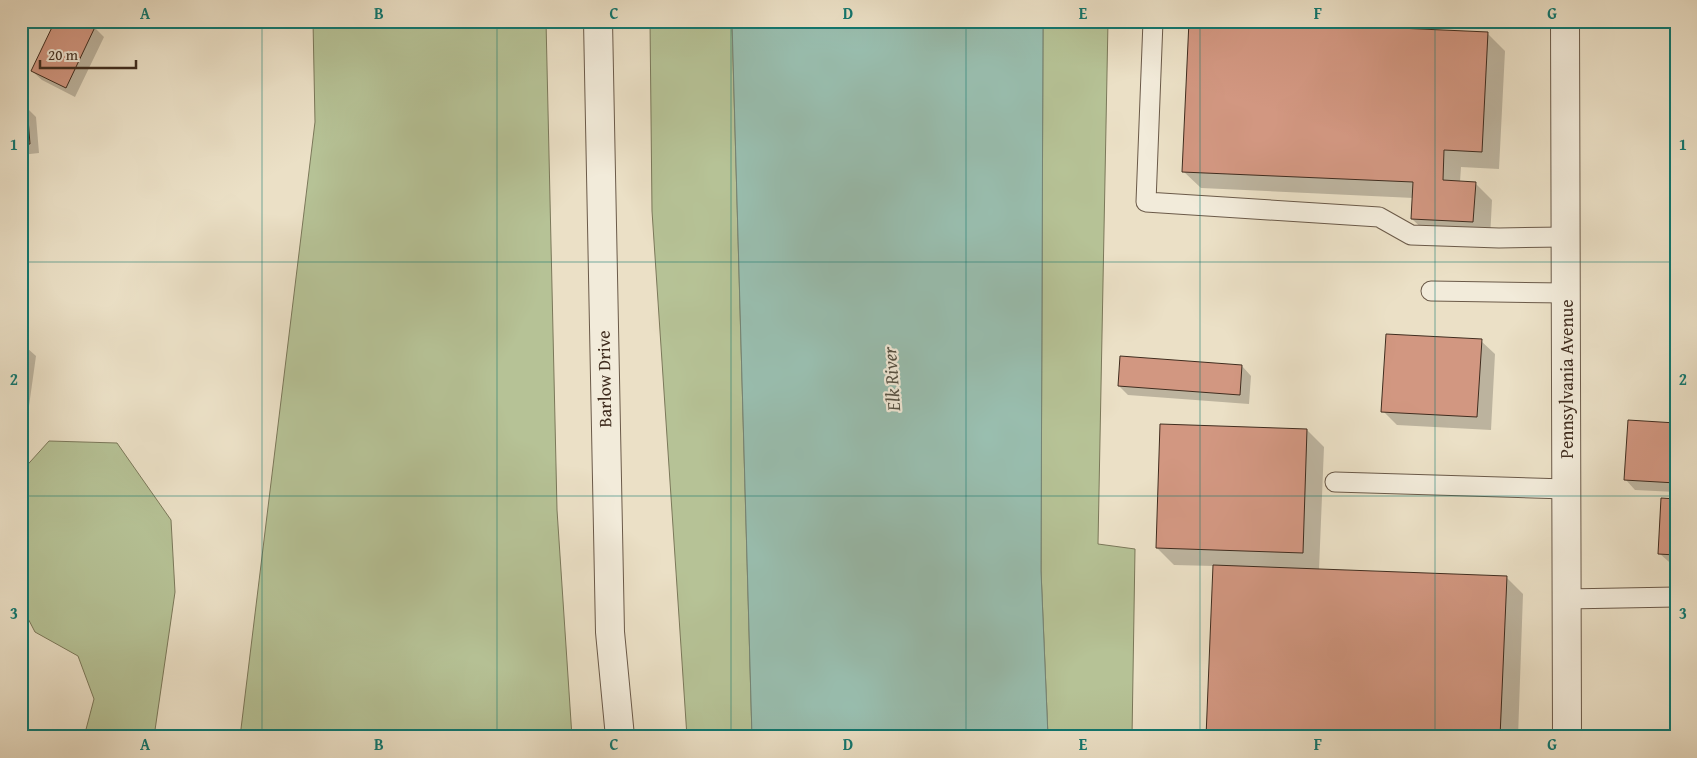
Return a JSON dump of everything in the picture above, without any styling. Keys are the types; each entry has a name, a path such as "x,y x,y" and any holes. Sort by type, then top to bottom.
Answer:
{"street":[{"name":"Barlow Drive","path":"598,21 610,632 620,737"},
{"name":"Pennsylvania Avenue","path":"1565,21 1567,737"}],"lane":[{"path":"1153,21 1146,202 1379,217 1411,235 1499,238 1565,237"},
{"path":"1431,291 1565,293"},
{"path":"1335,482 1566,489"},
{"path":"1566,599 1676,597"}],"shaded area":[{"path":"313,21 546,21 557,510 572,737 240,737 315,122"},
{"path":"650,21 732,21 752,737 687,737 652,211"},
{"path":"1043,21 1108,21 1098,544 1135,549 1132,737 1048,737 1041,571"},
{"path":"49,441 117,443 171,520 175,592 154,737 84,737 94,699 78,656 35,632 21,605 21,472"}],"water":[{"name":"Elk River","path":"732,21 1043,21 1041,571 1048,737 752,737"}],"building":[{"path":"55,21 84,21 95,27 66,88 31,71"},
{"path":"1189,21 1240,21 1488,32 1482,152 1444,150 1443,180 1476,182 1473,222 1411,219 1413,182 1182,172"},
{"path":"27,106 30,144 21,145 21,107"},
{"path":"1386,334 1482,339 1477,417 1381,412"},
{"path":"21,345 27,346 21,389"},
{"path":"1120,356 1242,365 1240,395 1118,386"},
{"path":"1628,420 1676,423 1676,483 1624,480"},
{"path":"1160,424 1307,429 1303,553 1156,548"},
{"path":"1661,498 1676,499 1676,555 1658,554"},
{"path":"1213,565 1507,576 1500,737 1206,737"}]}
